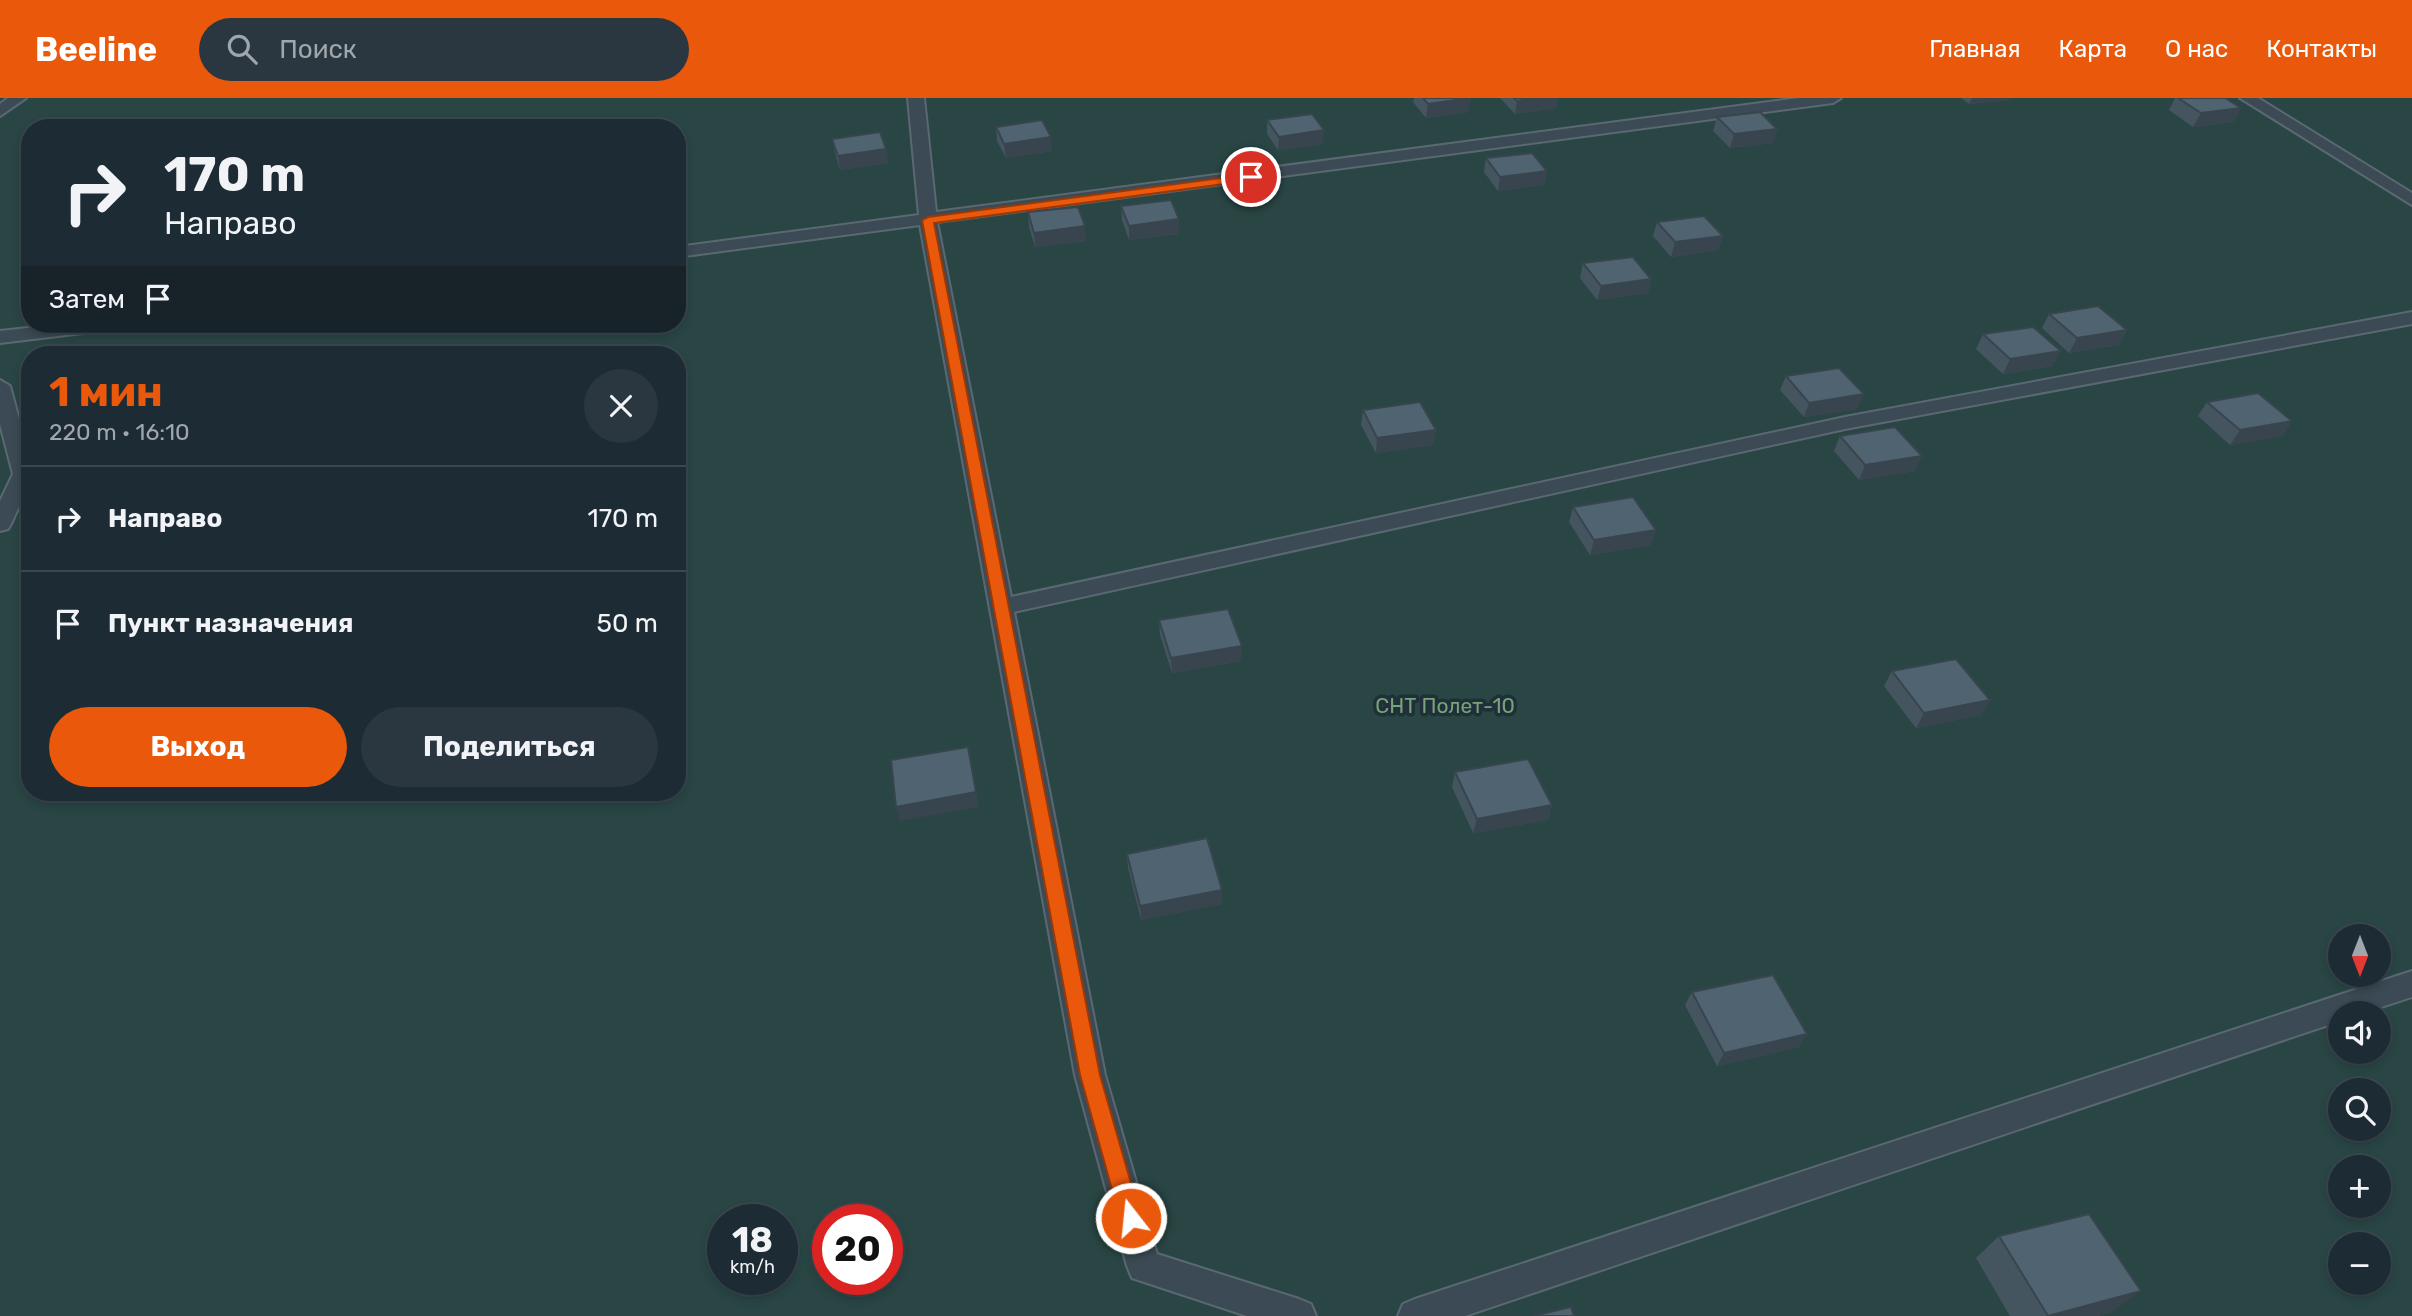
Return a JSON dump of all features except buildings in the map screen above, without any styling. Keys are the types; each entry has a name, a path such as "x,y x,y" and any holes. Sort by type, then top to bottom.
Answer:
{"lane":[{"path":"0,111 18,98"},
{"path":"916,98 928,220 1090,1075 1144,1266 1299,1316"},
{"path":"686,251 1833,98"},
{"path":"2248,98 2412,200"},
{"path":"1002,607 1844,423 2412,318"},
{"path":"0,337 33,333"},
{"path":"0,386 21,466"},
{"path":"0,524 21,478"},
{"path":"1415,1316 2412,984"}],"green space":[{"name":"СНТ Полет-10","path":"0,98 2412,98 2412,1316 0,1316"}],"route":[{"path":"1131,1218 1090,1075 928,220 1251,177"}]}
